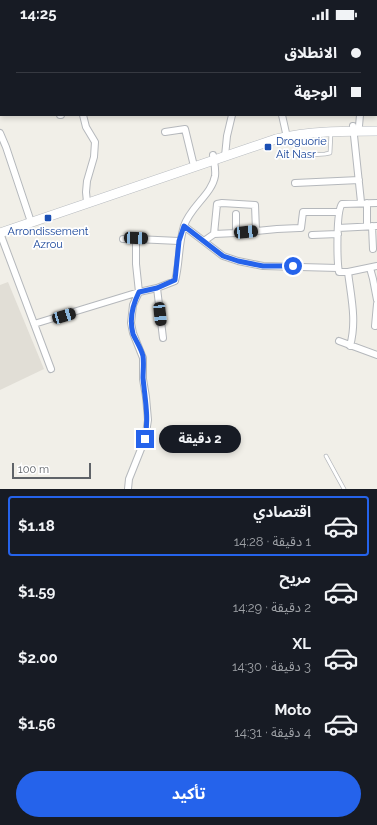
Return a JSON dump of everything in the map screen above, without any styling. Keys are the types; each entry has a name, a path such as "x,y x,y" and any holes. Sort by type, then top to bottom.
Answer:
{"main road":[{"path":"225,153 288,136 377,126"},
{"path":"0,226 30,219 286,133 322,127 355,128 377,131"},
{"path":"86,200 192,162 214,157"},
{"path":"0,233 30,219"}],"street":[{"path":"83,116 86,127 95,142 94,157 87,181 86,200"},
{"path":"225,153 232,116"},
{"path":"282,116 286,133"},
{"path":"360,116 355,128 360,180 364,203 372,226 373,250"},
{"path":"165,132 185,129 192,162"},
{"path":"0,133 30,219"},
{"path":"34,324 139,292 157,288 175,280 179,241 192,210 211,187 215,178 216,172 214,157"},
{"path":"295,183 360,180"},
{"path":"214,234 217,204 222,203 254,205 256,231"},
{"path":"377,203 342,204 338,212 338,268 339,272 348,272 377,266"},
{"path":"204,241 214,234 277,228 301,228 303,212 338,212"},
{"path":"236,214 236,233"},
{"path":"184,226 223,256 238,261 263,266 338,268"},
{"path":"312,235 372,226"},
{"path":"0,233 51,369"},
{"path":"123,239 136,238 179,241"},
{"path":"128,489 129,479 145,439 147,428 143,358 133,333 131,323 133,305 139,292 136,264 136,238"},
{"path":"370,268 374,279 377,300"},
{"path":"348,272 354,309 353,334 350,346"},
{"path":"157,288 163,338"},
{"path":"375,326 377,304"},
{"path":"339,340 350,346 377,355"}],"lane":[{"path":"294,156 330,153 331,131"},
{"path":"326,456 344,489"}],"shaded area":[{"path":"8,282 44,369 0,390 0,285"}],"place":[{"name":"Droguorie Ait Nasr","path":"268,147"},
{"name":"Arrondissement Azrou","path":"48,218"}],"route":[{"path":"145,439 148,420 143,358 133,333 131,314 139,292 157,288 175,280 177,274 179,241 184,226 223,256 238,261 263,266 293,266"}]}
